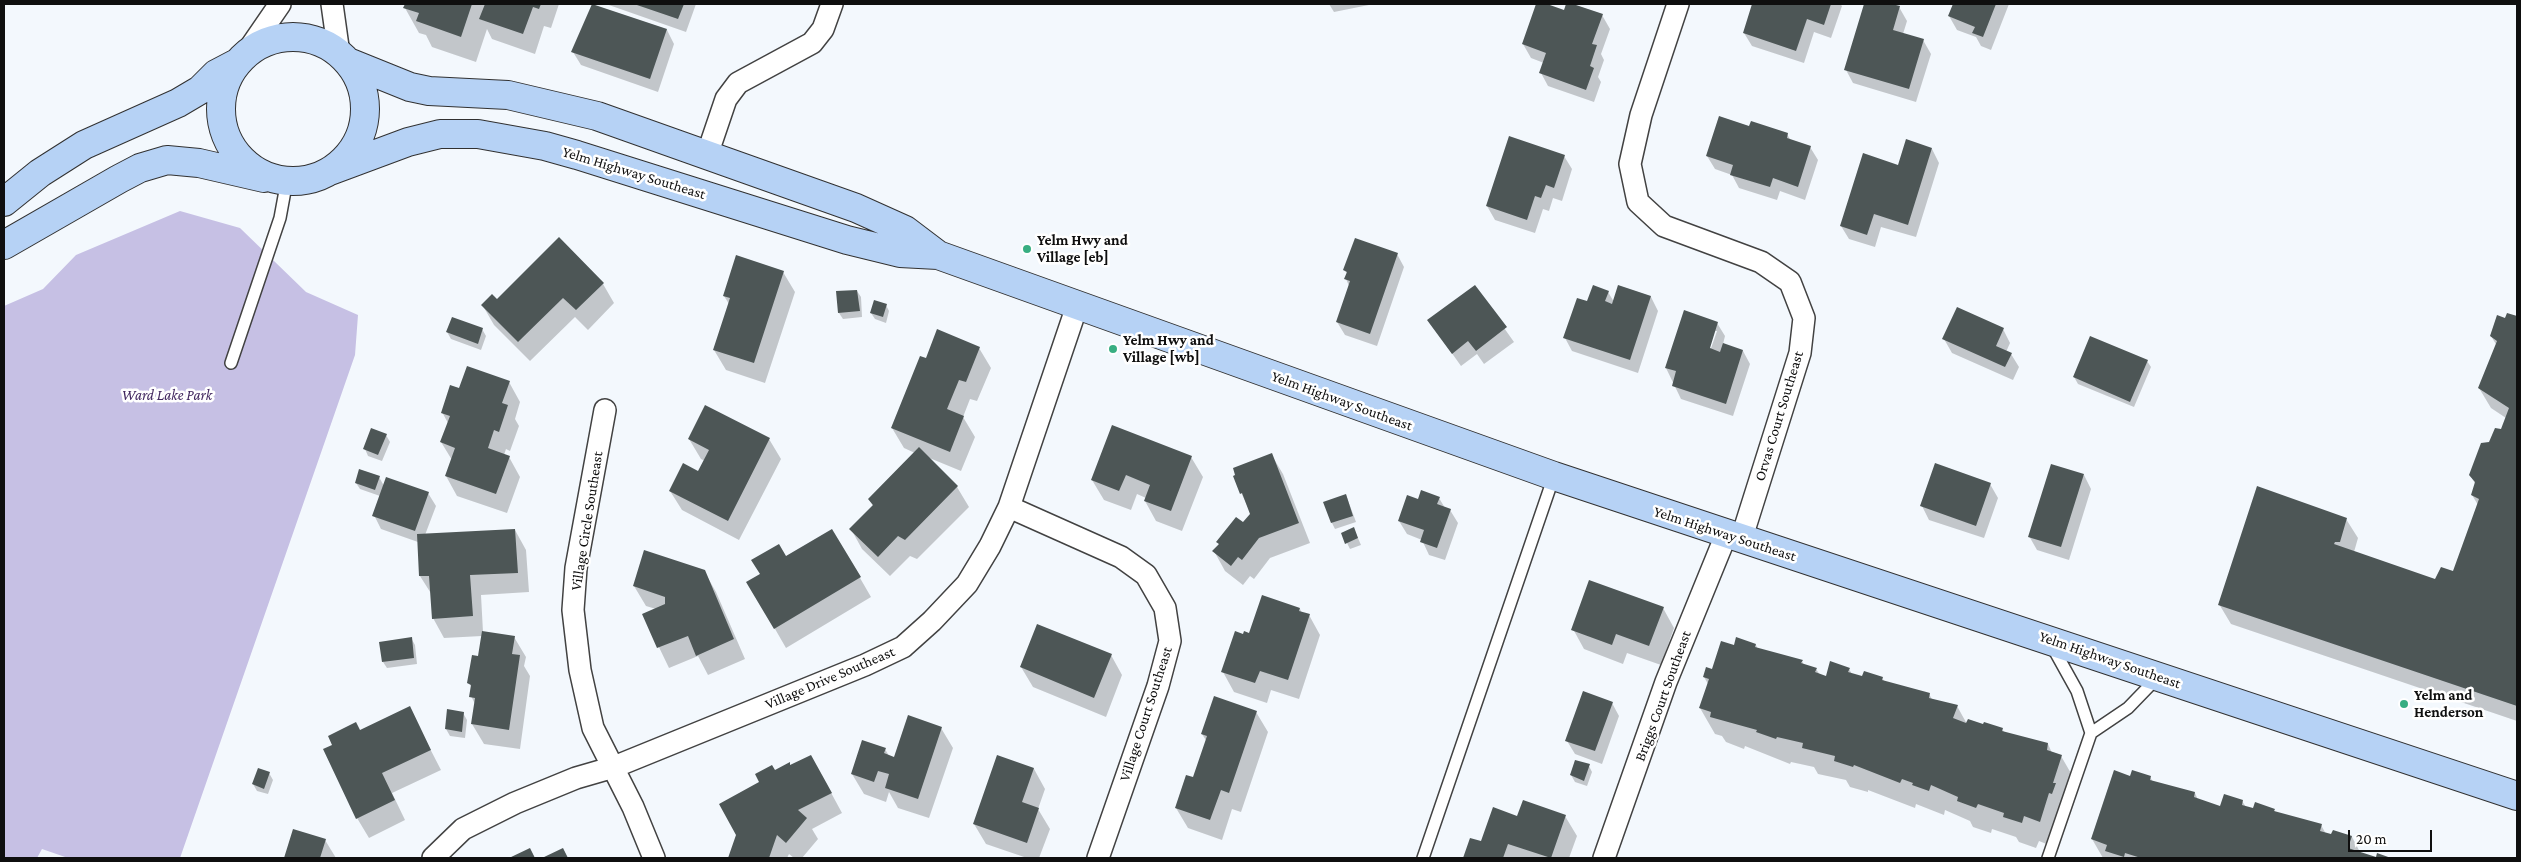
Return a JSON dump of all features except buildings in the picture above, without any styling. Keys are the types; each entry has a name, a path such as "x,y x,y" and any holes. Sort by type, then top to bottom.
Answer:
{"main road":[{"path":"4,202 29,181 84,145 178,103 200,90 216,74 242,59 258,46 290,37 322,42 343,58 357,74 365,104 360,136 353,150 330,171 302,180 282,179 254,177 199,162 167,160 140,168 119,178 4,245"},
{"name":"Yelm Highway Southeast","path":"343,58 410,87 429,91 508,95 598,116 856,208 905,230 938,255 1554,476 2517,796"},
{"path":"242,59 226,84 222,101 222,118 226,135 235,150 247,163 261,173 282,179"},
{"name":"Yelm Highway Southeast","path":"330,171 408,142 440,134 478,134 546,146 847,240 900,253 938,255"},
{"path":"2471,780 2517,776"}],"street":[{"path":"242,59 280,4"},
{"path":"332,4 343,58"},
{"path":"708,155 726,99 738,82 812,43 823,29 832,4"},
{"name":"Orvas Court Southeast","path":"1678,4 1641,115 1630,164 1638,202 1664,226 1761,262 1790,282 1804,318 1800,353 1734,537"},
{"name":"Village Drive Southeast","path":"433,858 463,829 480,820 576,778 614,767 865,665 903,647 932,622 967,584 990,546 1009,507 1076,306"},
{"name":"Village Circle Southeast","path":"605,410 576,568 574,610 580,670 593,728 633,807 654,858"},
{"name":"Village Court Southeast","path":"1009,507 1121,557 1146,575 1165,608 1170,641 1160,677 1098,858"},
{"name":"Briggs Court Southeast","path":"1604,858 1666,682 1734,537"}],"lane":[{"path":"231,363 280,218 282,179"},
{"path":"1422,858 1554,476"},
{"path":"2049,640 2077,691 2091,733"},
{"path":"2048,858 2091,733 2128,708 2158,677"}],"green space":[{"name":"Ward Lake Park","path":"180,211 240,228 306,292 358,315 355,355 180,858 68,858 42,849 37,858 4,858 4,306 43,289 76,255"}],"place":[{"name":"Yelm Hwy and Village [eb]","path":"1027,249"},
{"name":"Yelm Hwy and Village [wb]","path":"1113,349"},
{"name":"Yelm and Henderson","path":"2404,704"}]}
